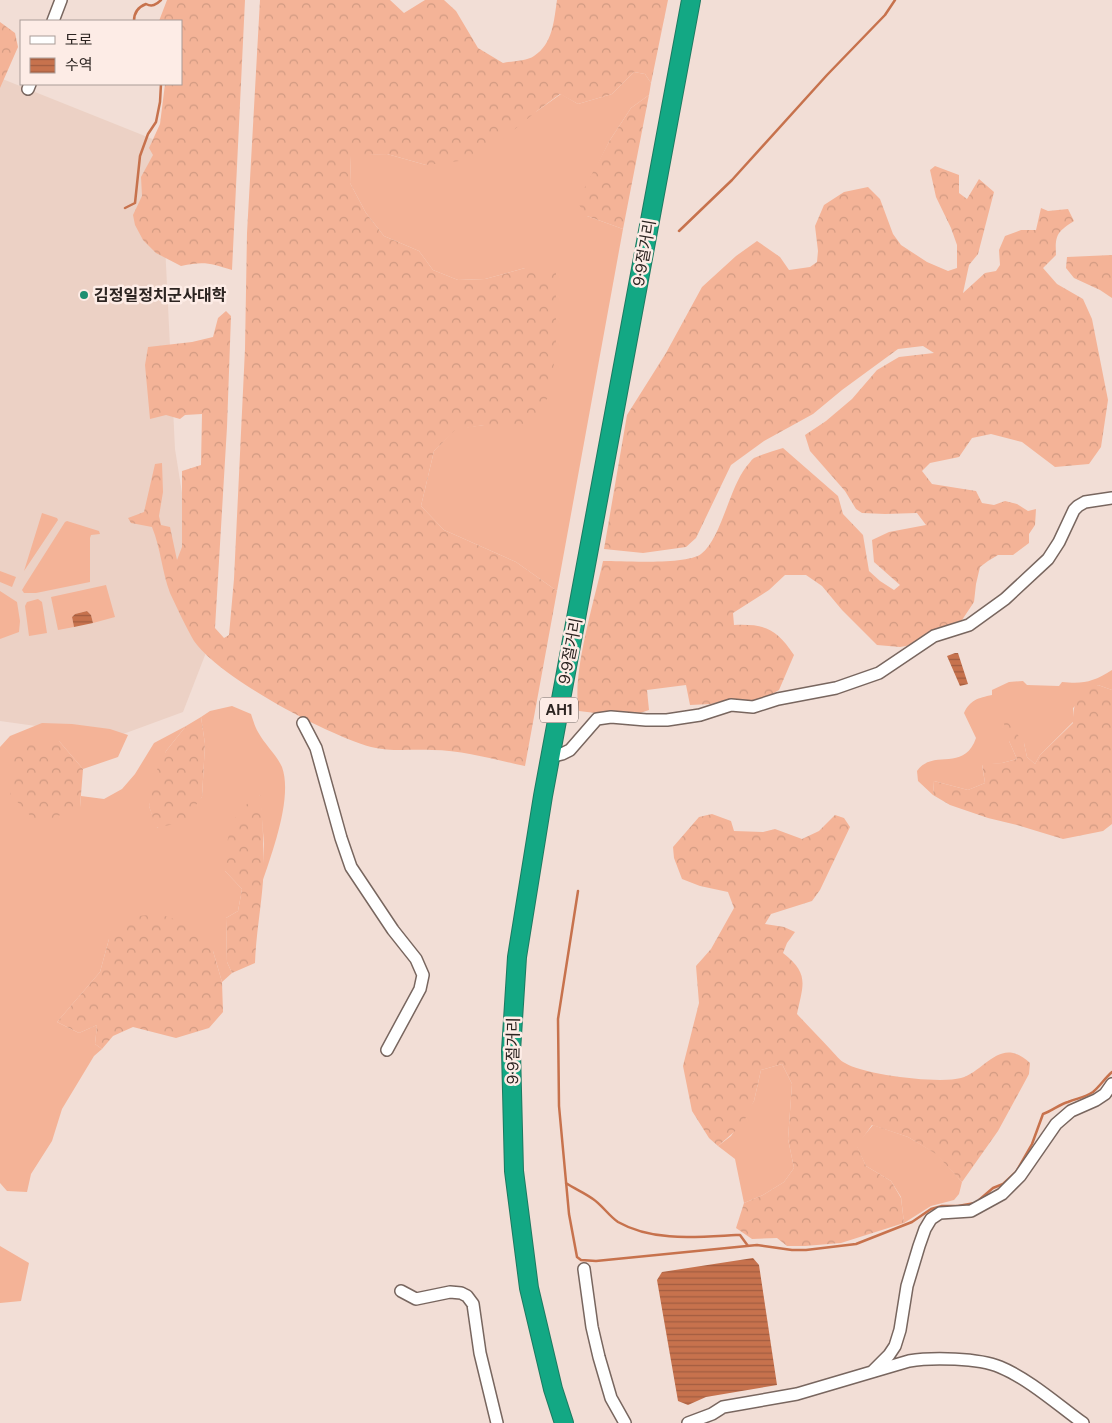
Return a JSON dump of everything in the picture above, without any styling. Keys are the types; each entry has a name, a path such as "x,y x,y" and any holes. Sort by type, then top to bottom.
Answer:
{"highway":[{"name":"9·9절거리","path":"552,1423 529,1338 519,1285 504,1174 500,1046 506,953 556,657 681,0"},
{"name":"9·9절거리","path":"564,1423 553,1389 529,1288 514,1172 511,1051 517,957 550,757 692,0"}],"street":[{"path":"53,20 61,0"},
{"path":"550,757 570,750 597,719 610,717 668,720 700,715 731,705 753,707 778,699 836,688 879,673 934,636 969,625 1005,599 1048,559 1059,542 1074,510 1078,506 1085,502 1112,498"},
{"path":"303,723 316,748 351,867 393,930 416,959 423,975 420,989 387,1050"},
{"path":"872,1372 895,1346 900,1330 907,1286 924,1228 931,1219 940,1213 971,1211 1002,1194 1020,1176 1056,1124 1071,1111 1096,1100 1112,1084"},
{"path":"584,1270 592,1327 599,1357 611,1398 624,1423"},
{"path":"401,1291 416,1299 450,1292 461,1293 467,1296 472,1304 480,1353 497,1423"},
{"path":"688,1423 712,1414 723,1407 797,1394 925,1358 986,1362 1001,1367 1023,1380 1083,1423"}],"shaded area":[{"name":"김정일정치군사대학","path":"0,78 160,142 175,449 207,650 183,712 115,737 0,721"}],"green space":[{"path":"167,0 245,0 232,270 207,264 181,266 156,253 143,240 135,225 133,215 142,196 141,177 153,155 149,148 160,124 165,85 182,85 182,20 159,20"},
{"path":"260,0 390,0 404,13 425,0 444,0 456,11 478,48 503,63 527,59 540,51 552,31 557,0 668,0 651,83 645,74 634,72 612,94 578,104 560,94 499,142 459,161 426,165 387,154 351,156 350,183 366,213 384,236 419,251 433,270 458,280 485,279 525,268 556,268 556,351 549,396 530,424 484,425 455,430 434,451 421,506 444,530 516,562 557,591 525,766 444,750 394,750 371,747 328,731 250,688 207,656 194,641 170,593 152,527 131,523 128,518 144,512 155,464 162,463 163,492 159,516 161,525 170,527 177,560 182,547 182,471 201,465 202,414 185,415 180,419 166,415 150,419 145,365 148,347 192,342 213,337 218,318 226,311 231,316 227,427 215,628 224,638 229,635 234,579 245,349 247,233"},
{"path":"0,22 15,33 18,47 0,88"},
{"path":"634,72 645,74 651,83 649,95 631,108 610,140 595,170 587,216 623,229 557,591 516,562 444,530 421,506 434,451 455,429 484,425 525,268 485,279 458,280 433,270 419,251 384,236 366,213 350,183 351,155 387,154 426,165 537,111 561,94 578,104 612,94"},
{"path":"649,95 623,229 587,216 577,202 610,140 631,108"},
{"path":"935,166 959,175 959,193 967,199 979,179 994,192 978,254 969,265 963,293 985,273 996,271 1000,265 999,250 1005,236 1021,230 1036,230 1041,208 1048,211 1068,209 1074,221 1058,235 1056,255 1043,268 1057,284 1083,299 1092,319 1108,400 1101,447 1089,464 1055,467 1022,442 991,434 972,438 959,457 930,463 922,471 932,484 976,491 982,503 994,505 1005,501 1017,504 1028,511 1036,509 1035,525 1029,534 1029,543 1013,555 998,555 980,567 974,602 962,620 936,629 918,644 900,647 877,645 842,610 822,586 806,575 785,575 769,590 733,613 734,625 754,625 775,633 794,655 779,690 762,700 749,702 730,699 711,704 690,705 686,685 647,690 649,710 628,717 579,711 577,696 581,658 603,561 669,561 682,560 701,554 708,547 720,526 740,476 754,458 783,448 838,496 843,514 863,535 869,571 894,590 900,585 874,562 872,540 889,532 926,525 917,513 862,513 856,509 845,491 810,451 805,435 826,421 852,399 877,370 899,357 934,353 923,346 898,349 813,414 764,441 731,465 696,538 686,547 643,553 604,549 627,415 666,353 702,287 736,256 757,241 780,257 789,270 810,267 817,262 818,251 815,226 824,205 844,192 868,187 880,199 893,234 901,245 927,262 948,271 957,268 957,245 936,197 930,170"},
{"path":"1112,255 1112,298 1074,278 1066,268 1067,257"},
{"path":"42,513 58,520 24,571"},
{"path":"67,521 99,531 100,534 91,535 90,538 90,582 36,593 24,593 22,590"},
{"path":"0,571 16,577 12,587 0,582"},
{"path":"106,585 115,617 93,623 91,615 87,611 75,614 72,617 74,627 58,630 51,597"},
{"path":"0,591 17,602 20,621 19,632 0,639"},
{"path":"38,599 42,602 47,633 29,636 25,606 27,602"},
{"path":"1112,670 1112,690 1098,685 1073,708 1073,722 1040,755 1035,764 1027,757 1024,743 1009,741 1017,759 982,765 985,783 968,790 934,781 933,795 918,781 917,771 924,764 931,761 956,758 964,755 971,749 976,738 964,713 975,700 992,695 992,690 1009,682 1023,681 1027,685 1059,686 1062,682 1076,683 1094,680"},
{"path":"1098,685 1112,690 1112,824 1103,831 1063,839 988,818 950,805 933,795 934,781 968,790 985,783 982,764 1002,763 1017,759 1009,741 1001,713 1024,743 1027,757 1035,764 1040,755 1073,723 1074,709 1081,695"},
{"path":"232,706 251,714 258,732 282,767 285,779 285,794 280,825 262,883 264,844 260,795 225,871 242,889 238,911 226,918 227,962 232,973 222,982 213,951 109,939 100,972 57,1022 79,1033 97,1025 95,1044 102,1049 94,1056 62,1109 52,1141 31,1174 27,1192 7,1191 0,1183 0,747 10,736 42,723 72,724 110,729 128,735 118,757 83,769 59,741 80,807 81,796 104,799 122,789 135,774 154,743 186,726 166,751 149,806 157,828 202,797 205,744 201,717 210,711"},
{"path":"201,717 205,744 202,797 183,822 156,828 149,806 154,776 166,751 186,726"},
{"path":"31,741 59,741 83,769 80,807 38,824 10,794 12,756"},
{"path":"261,795 263,881 255,963 232,973 227,962 226,918 238,911 242,889 225,871 227,843 235,818 247,804"},
{"path":"712,814 731,821 734,831 763,832 775,829 802,839 819,831 835,815 844,818 850,827 820,890 812,901 771,914 765,924 784,927 795,932 783,953 792,960 801,974 802,987 797,1014 841,1061 884,1075 936,1080 961,1078 1002,1054 1019,1055 1030,1063 1029,1074 998,1131 962,1182 936,1154 908,1137 872,1125 857,1146 866,1166 891,1181 901,1198 904,1223 841,1243 805,1246 787,1246 777,1238 752,1239 736,1228 744,1203 763,1195 784,1182 794,1168 788,1139 792,1084 782,1064 761,1070 754,1101 742,1125 718,1146 709,1138 692,1111 683,1066 699,1003 696,966 711,949 734,908 728,892 700,886 682,879 674,858 673,847 699,817"},
{"path":"159,914 189,924 213,951 222,982 223,1012 209,1028 176,1038 133,1027 113,1036 102,1049 95,1044 97,1025 79,1033 57,1022 100,972 109,939 124,923 138,916"},
{"path":"782,1064 792,1084 788,1139 794,1168 784,1182 763,1195 744,1203 735,1159 718,1146 731,1136 754,1101 761,1070"},
{"path":"873,1125 908,1137 937,1154 962,1182 959,1194 954,1200 931,1206 904,1223 901,1197 891,1181 866,1166 856,1145"},
{"path":"0,1246 29,1263 21,1301 0,1303"}],"water":[{"path":"87,611 91,615 93,623 74,627 72,617 75,614"},
{"path":"958,653 968,684 960,686 947,656"},
{"path":"753,1258 759,1265 777,1385 706,1397 688,1405 678,1401 657,1280 662,1272"}],"waterway":[{"path":"134,20 136,13 141,7 146,4 154,5 161,0"},
{"path":"679,231 732,180 827,75 885,15 895,0"},
{"path":"125,208 135,203 140,156 148,134 156,122 161,85"},
{"path":"578,891 558,1019 559,1106 569,1214 577,1257 581,1260 596,1261 757,1245 806,1250 856,1244 912,1222 931,1209 975,1203"},
{"path":"979,1200 993,1188 1003,1184 1016,1172 1032,1144 1043,1114 1093,1092 1112,1072"},
{"path":"566,1183 596,1201 618,1222 646,1233 676,1237 740,1235 748,1246"}],"place":[{"name":"김정일정치군사대학","path":"84,295"}]}
